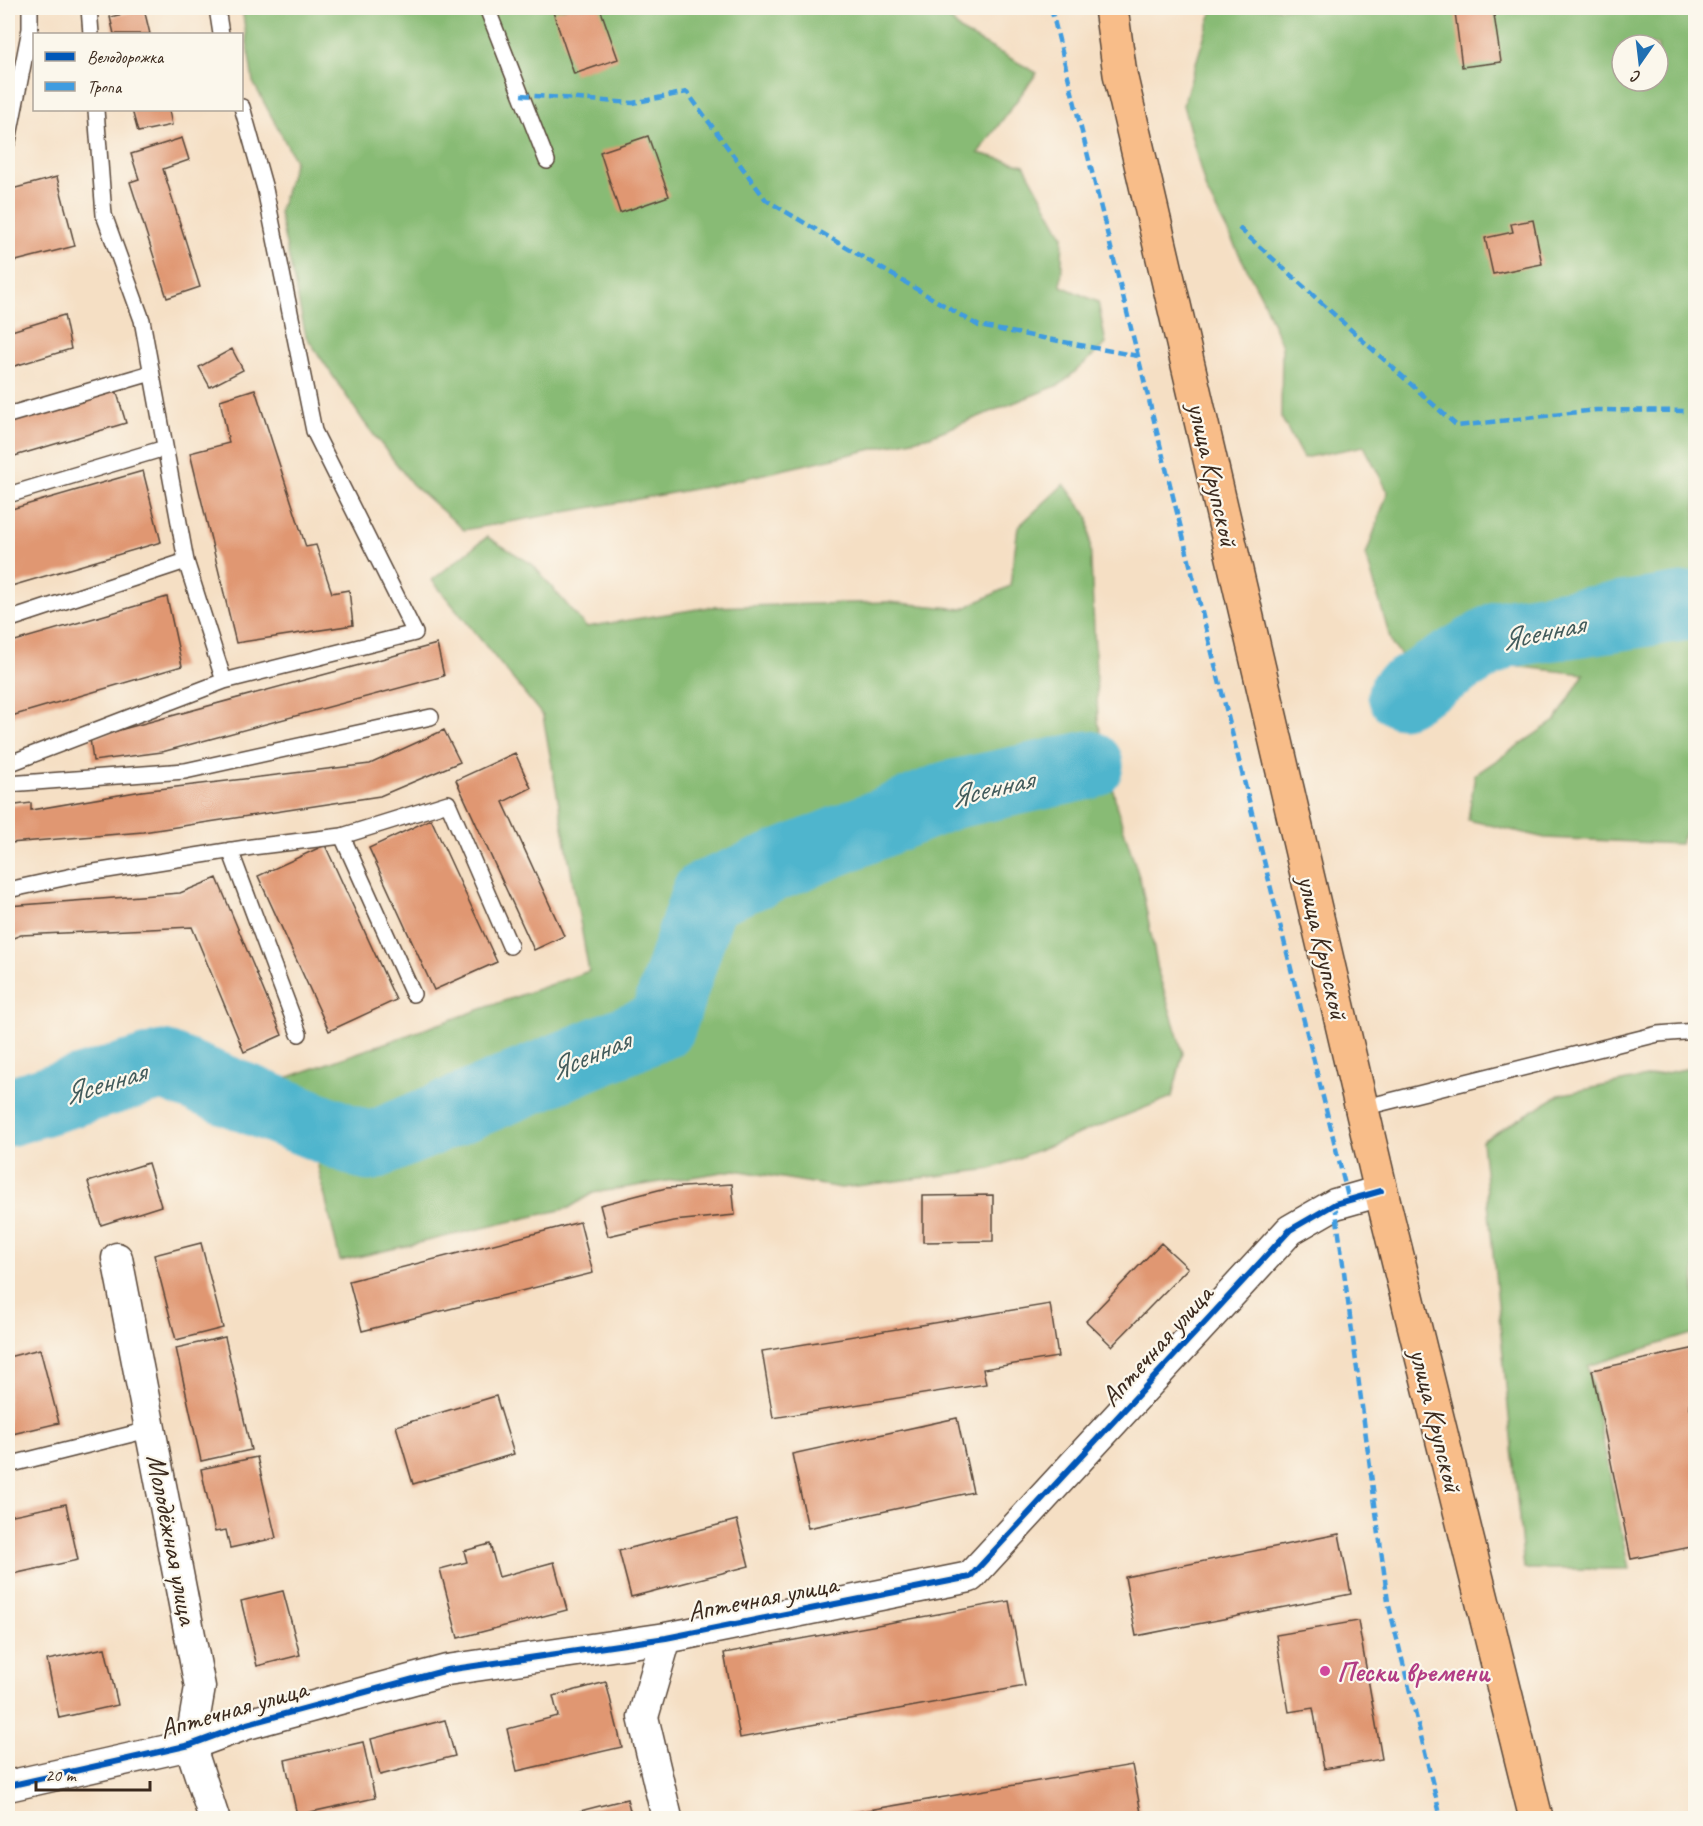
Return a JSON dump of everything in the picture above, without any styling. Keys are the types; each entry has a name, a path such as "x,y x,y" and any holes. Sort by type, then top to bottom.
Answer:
{"main road":[{"name":"улица Крупской","path":"1093,8 1120,74"},
{"name":"улица Крупской","path":"1111,8 1120,74 1381,1191 1536,1818"}],"street":[{"name":"Аптечная улица","path":"8,1786 190,1745 247,1724 447,1670 666,1638 970,1577 1290,1230 1335,1204 1381,1191"},
{"name":"Молодёжная улица","path":"117,1258 152,1429 200,1687 190,1745 214,1818"},
{"path":"666,1638 643,1717 667,1818"}],"lane":[{"path":"8,141 30,29 30,8"},
{"path":"89,8 91,33"},
{"path":"217,8 221,33"},
{"path":"487,8 547,161"},
{"path":"96,111 104,215 142,320 186,561 224,681"},
{"path":"8,764 224,681 415,633 314,431 265,189 243,111"},
{"path":"8,415 151,373"},
{"path":"8,495 165,448"},
{"path":"8,620 186,561"},
{"path":"8,784 185,771 431,717"},
{"path":"8,890 82,873 230,850 342,836 448,803 510,946"},
{"path":"342,836 413,994"},
{"path":"230,850 299,1034"},
{"path":"1362,1108 1658,1034 1695,1031"},
{"path":"8,1465 152,1429"}],"green space":[{"path":"242,8 940,8 961,31 1037,73 978,153 1024,165 1063,236 1061,286 1098,302 1106,344 1061,384 930,436 711,486 464,530 412,484 364,422 306,336 279,213 295,160 253,82"},
{"path":"1213,8 1695,8 1696,808 1680,844 1545,838 1468,820 1475,775 1556,720 1584,674 1513,666 1440,698 1392,645 1366,555 1388,492 1364,446 1303,458 1281,417 1282,346 1262,298 1206,190 1183,105"},
{"path":"1064,484 1089,518 1098,720 1117,808 1141,883 1159,975 1183,1053 1172,1097 991,1169 841,1188 735,1170 593,1193 569,1208 340,1261 317,1162 204,1107 589,971 543,716 432,580 487,537 532,564 586,627 710,607 888,602 963,609 1010,586 1018,527"},
{"path":"1695,1067 1695,1333 1588,1366 1629,1569 1524,1569 1482,1141 1559,1095"}],"building":[{"path":"568,8 600,8 618,59 574,74 553,12"},
{"path":"1493,8 1501,62 1462,67 1455,12"},
{"path":"144,9 150,33 114,33 110,17"},
{"path":"132,111 169,111 172,125 138,132"},
{"path":"648,136 669,196 620,213 600,152"},
{"path":"182,138 189,160 163,169 200,287 167,298 130,182 139,179 131,154"},
{"path":"57,177 75,246 8,263 8,190"},
{"path":"1533,220 1542,264 1493,274 1485,238 1513,232 1511,224"},
{"path":"64,315 71,349 8,368 8,332"},
{"path":"232,349 243,370 210,387 199,367"},
{"path":"115,386 126,423 8,458 8,418"},
{"path":"255,389 306,547 316,545 332,593 349,590 353,625 236,643 190,453 229,443 220,400"},
{"path":"143,471 161,542 8,587 8,510"},
{"path":"167,597 182,666 8,717 8,643"},
{"path":"437,644 444,676 162,752 93,761 90,738"},
{"path":"444,730 460,762 380,796 143,832 10,843 10,850 8,850 8,806 31,803 31,810 142,791 370,764"},
{"path":"515,753 531,788 503,802 564,936 534,950 456,780"},
{"path":"431,819 497,962 434,990 369,848"},
{"path":"325,845 396,1000 329,1031 258,876"},
{"path":"217,878 282,1035 244,1052 192,927 21,935 8,940 8,906 180,893"},
{"path":"148,1163 161,1206 101,1225 88,1182"},
{"path":"732,1184 735,1215 673,1221 608,1236 600,1205 666,1188"},
{"path":"993,1195 993,1241 923,1242 923,1196"},
{"path":"580,1222 593,1273 362,1331 349,1281"},
{"path":"201,1243 223,1328 176,1340 154,1255"},
{"path":"1161,1243 1188,1268 1112,1346 1086,1321"},
{"path":"1050,1304 1058,1357 983,1369 986,1384 773,1418 762,1351"},
{"path":"225,1337 251,1450 201,1461 176,1348"},
{"path":"1696,1348 1696,1403 1689,1404 1696,1434 1696,1546 1631,1559 1592,1370"},
{"path":"40,1349 59,1423 8,1435 8,1357"},
{"path":"496,1396 514,1454 413,1484 396,1426"},
{"path":"957,1418 973,1492 808,1528 792,1454"},
{"path":"257,1457 276,1538 230,1548 226,1530 215,1532 201,1469"},
{"path":"66,1504 78,1560 8,1575 8,1516"},
{"path":"737,1520 749,1566 631,1597 619,1551"},
{"path":"1339,1534 1351,1594 1136,1636 1125,1577"},
{"path":"490,1544 499,1577 554,1562 567,1610 458,1638 440,1569 467,1562 464,1551"},
{"path":"283,1591 300,1655 257,1666 241,1601"},
{"path":"1009,1601 1025,1686 740,1738 724,1653"},
{"name":"Пески времени","path":"1358,1621 1382,1759 1324,1769 1313,1708 1289,1712 1276,1635"},
{"path":"105,1648 118,1705 59,1718 47,1660"},
{"path":"606,1682 622,1747 517,1771 507,1729 558,1716 553,1696"},
{"path":"445,1720 455,1756 380,1775 371,1739"},
{"path":"363,1742 375,1798 297,1815 285,1760"},
{"path":"1132,1765 1142,1818 828,1818 828,1817"},
{"path":"627,1799 632,1818 582,1818 580,1811"}],"waterway":[{"name":"Ясенная","path":"1402,694 1502,634 1696,605"},
{"name":"Ясенная","path":"8,1112 163,1065 369,1147 662,1025 705,895 950,795 1089,765"}],"marked path":[{"path":"1051,8 1349,1201"},
{"path":"521,95 633,103 687,92 766,200 979,326 1138,356"},
{"path":"1239,228 1457,426 1596,410 1696,411"},
{"path":"1335,1204 1388,1602 1441,1818"}],"cycle path":[{"path":"8,1786 190,1745 247,1724 447,1670 666,1638 970,1577 1290,1230 1335,1204 1381,1191"}],"place":[{"name":"Пески времени","path":"1325,1671"}]}
